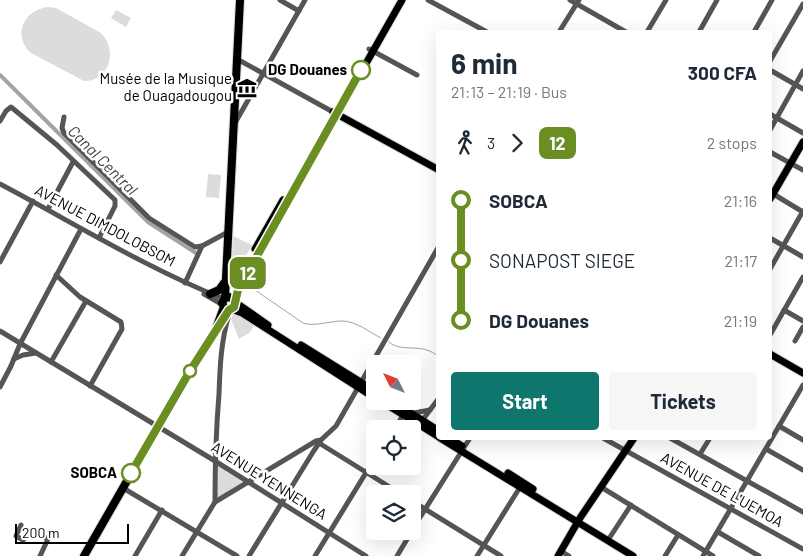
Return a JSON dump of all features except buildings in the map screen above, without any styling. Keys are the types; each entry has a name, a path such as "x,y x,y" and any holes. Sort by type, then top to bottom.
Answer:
{"highway":[{"path":"84,556 190,371 214,334 228,303 226,279 240,0"},
{"path":"210,294 219,290 226,279"}],"main road":[{"path":"389,19 398,0"},
{"path":"366,390 228,303 238,290 303,169 389,19 402,0"},
{"path":"335,113 436,168"},
{"path":"772,193 803,142"},
{"path":"772,355 803,373"},
{"path":"772,360 803,378"},
{"path":"360,385 366,387"},
{"path":"399,410 416,420"},
{"path":"402,410 407,414"},
{"path":"421,422 436,430"},
{"path":"421,423 436,435"},
{"path":"445,440 641,556"},
{"path":"452,440 463,449"},
{"path":"559,554 579,520 633,440"},
{"path":"607,536 633,556"}],"street":[{"path":"280,0 299,11"},
{"path":"233,126 305,0"},
{"path":"428,0 483,30"},
{"path":"570,0 578,2 623,30"},
{"path":"648,30 666,0"},
{"path":"700,30 717,0"},
{"path":"755,30 772,0"},
{"path":"560,30 578,2"},
{"path":"772,58 803,4"},
{"path":"371,50 417,75"},
{"path":"236,59 335,113"},
{"path":"772,71 803,89"},
{"path":"772,127 803,71"},
{"path":"0,108 8,109 57,145 116,202 99,238"},
{"path":"0,121 8,109"},
{"path":"772,115 803,133"},
{"path":"64,117 62,128 64,133 149,218 195,247 202,246 228,232"},
{"path":"772,153 803,170"},
{"path":"48,209 73,162"},
{"name":"AVENUE DIMDOLOBSOM","path":"0,184 81,229 198,290 228,303"},
{"path":"772,196 803,211 772,265"},
{"path":"0,262 33,201"},
{"path":"0,386 81,229"},
{"path":"772,239 803,257"},
{"path":"185,283 202,246"},
{"path":"249,556 320,442 336,426 436,251"},
{"path":"56,275 86,301 121,322 122,328 90,386"},
{"path":"772,331 803,277"},
{"name":"AVENUE DIMDOLOBSOM","path":"198,290 228,303"},
{"path":"51,362 86,301"},
{"path":"215,502 215,461 222,335 228,303"},
{"path":"784,310 803,321"},
{"path":"795,341 803,327"},
{"name":"AVENUE YENNENGA","path":"0,331 215,461 366,556"},
{"path":"14,359 36,353"},
{"path":"772,438 803,385"},
{"path":"419,420 428,414 436,402"},
{"path":"402,420 407,414 430,410"},
{"path":"779,426 803,440"},
{"path":"421,517 469,440"},
{"name":"AVENUE DE L'UEMOA","path":"607,440 803,549"},
{"path":"674,440 803,512"},
{"path":"700,454 709,440"},
{"path":"704,554 771,440"},
{"path":"182,556 215,502 316,441 366,472 316,556"},
{"path":"766,449 803,470"},
{"path":"371,475 387,485"},
{"path":"477,556 521,484"},
{"path":"601,487 678,535 704,554 713,556"},
{"path":"123,488 237,556"},
{"path":"607,536 630,505"},
{"path":"421,506 501,556"},
{"path":"135,556 162,510"},
{"path":"21,525 16,536 23,540 32,530 48,539 40,556"},
{"path":"718,532 759,556"},
{"path":"665,556 678,535"},
{"path":"396,556 406,540"},
{"path":"559,554 569,556"}],"shaded area":[{"path":"56,8 101,33 106,40 110,56 109,63 100,76 93,80 84,81 31,53 25,46 21,32 27,18 39,9"},
{"path":"116,10 131,18 126,27 111,18"},
{"path":"208,174 221,175 219,198 206,197"},
{"path":"233,236 252,245 231,282"},
{"path":"234,313 253,323 251,331 239,339 231,319"},
{"path":"217,465 243,482 217,498"}],"waterway":[{"path":"238,112 240,68"},
{"name":"Canal Central","path":"0,75 148,222 196,253"},
{"path":"233,219 238,124"},
{"name":"Canal Central","path":"252,288 303,323 347,321 381,338"},
{"path":"389,342 400,347 419,348 436,355"}],"bus line":[{"name":"12","path":"131,473 190,371 229,310 234,307 238,290 361,70"}],"place":[{"name":"DG Douanes","path":"361,70"},
{"name":"Musée de la Musique de Ouagadougou","path":"247,88"},
{"name":"SOBCA","path":"131,473"}]}
